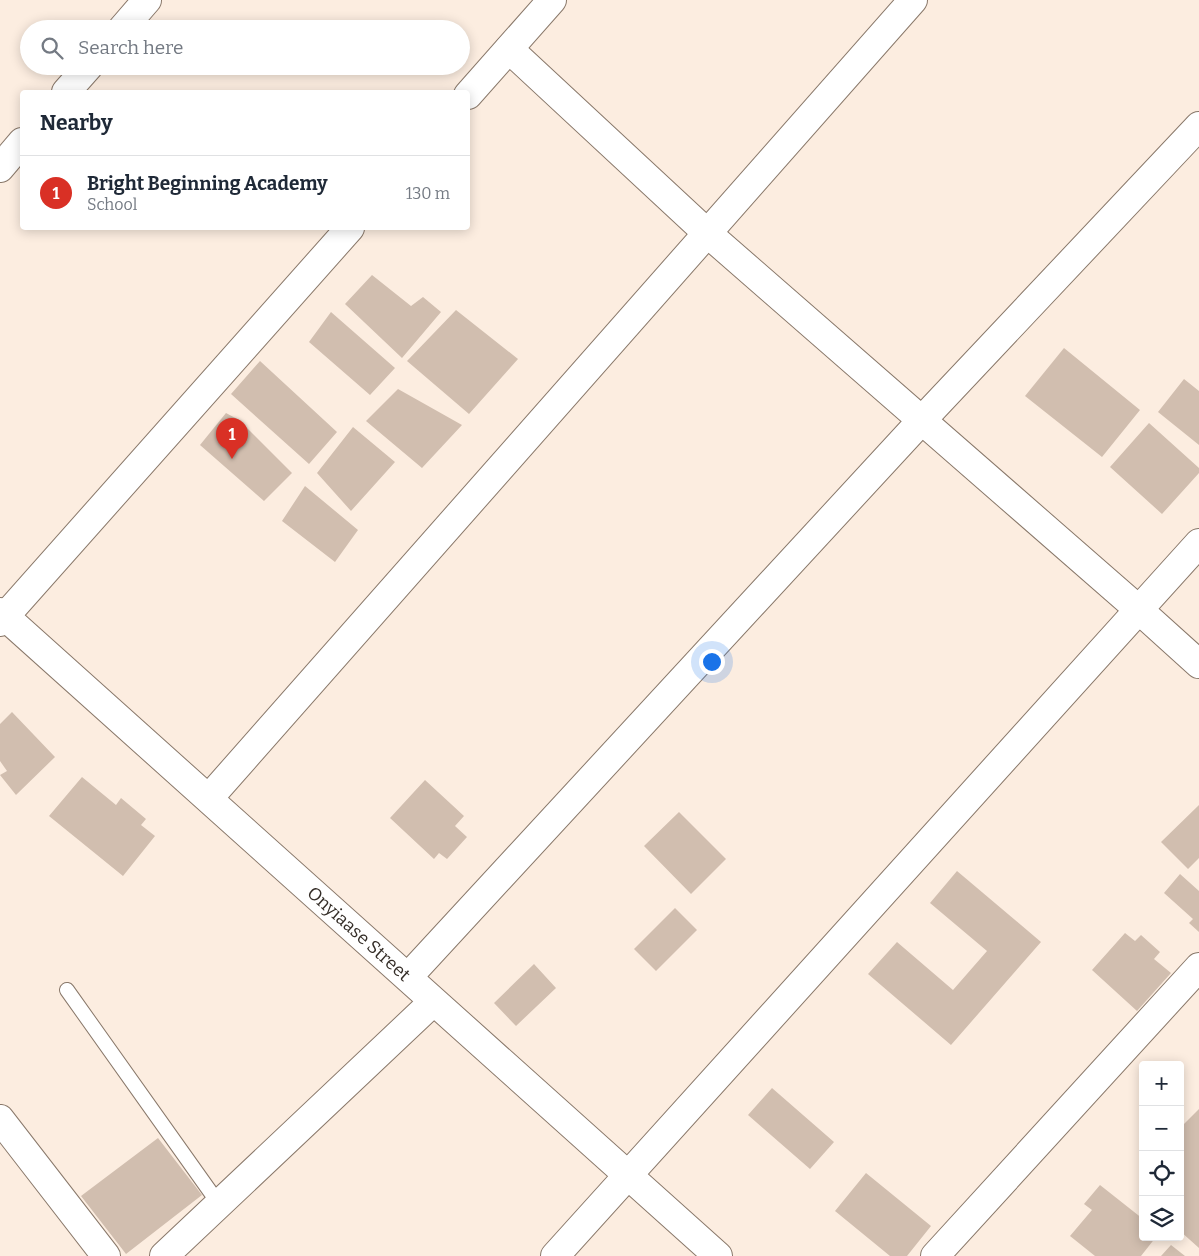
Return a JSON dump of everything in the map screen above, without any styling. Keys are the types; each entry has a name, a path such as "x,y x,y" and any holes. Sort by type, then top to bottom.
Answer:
{"street":[{"path":"130,20 147,0"},
{"path":"470,93 552,0"},
{"path":"208,798 706,232 913,0"},
{"path":"508,49 706,232 1199,664"},
{"path":"68,90 81,75"},
{"path":"408,977 922,420 1199,126"},
{"path":"0,168 20,144"},
{"path":"2,617 348,230"},
{"path":"555,1256 1199,543"},
{"name":"Onyiaase Street","path":"2,617 208,798 718,1256"},
{"path":"935,1256 1199,967"},
{"path":"164,1256 433,1002"},
{"path":"0,1119 106,1256"}],"lane":[{"path":"66,990 219,1204"}],"building":[{"path":"372,275 411,306 423,297 441,312 402,358 345,304"},
{"path":"456,310 518,359 469,414 407,361"},
{"path":"331,312 395,368 370,395 309,342"},
{"path":"1064,348 1140,410 1102,457 1025,396"},
{"path":"260,361 337,432 309,464 231,394"},
{"path":"1184,379 1199,391 1199,445 1158,412"},
{"path":"398,389 462,425 422,468 366,421"},
{"path":"226,413 239,420 292,473 264,501 200,445"},
{"path":"1149,423 1199,468 1199,473 1162,514 1110,467"},
{"path":"353,427 395,462 351,511 317,473"},
{"path":"305,486 358,530 335,562 282,521"},
{"path":"12,712 55,757 16,795 0,775 7,771 0,761 0,724"},
{"path":"82,777 116,805 121,798 146,819 141,825 155,836 123,876 49,816"},
{"path":"425,780 464,816 455,826 467,837 447,859 439,853 434,859 390,818"},
{"path":"1199,805 1199,858 1188,869 1161,842"},
{"path":"679,812 726,859 691,894 644,846"},
{"path":"957,871 1041,942 951,1045 868,974 897,942 953,990 987,951 930,903"},
{"path":"1180,874 1199,891 1199,932 1189,923 1193,919 1164,893"},
{"path":"675,908 697,930 656,971 634,949"},
{"path":"1125,933 1135,941 1141,935 1160,952 1154,959 1171,973 1137,1011 1092,970"},
{"path":"534,964 556,988 516,1026 494,1003"},
{"path":"772,1088 834,1142 810,1169 748,1115"},
{"path":"1199,1109 1199,1248 1184,1235 1184,1124"},
{"path":"158,1138 202,1195 126,1254 81,1196"},
{"path":"866,1173 931,1226 907,1256 890,1256 835,1211"},
{"path":"1100,1185 1139,1216 1139,1241 1153,1241 1141,1256 1095,1256 1070,1236 1092,1210 1084,1204"},
{"path":"1171,1245 1185,1256 1161,1256"}],"place":[{"name":"Bright Beginning Academy","path":"232,459"}]}
